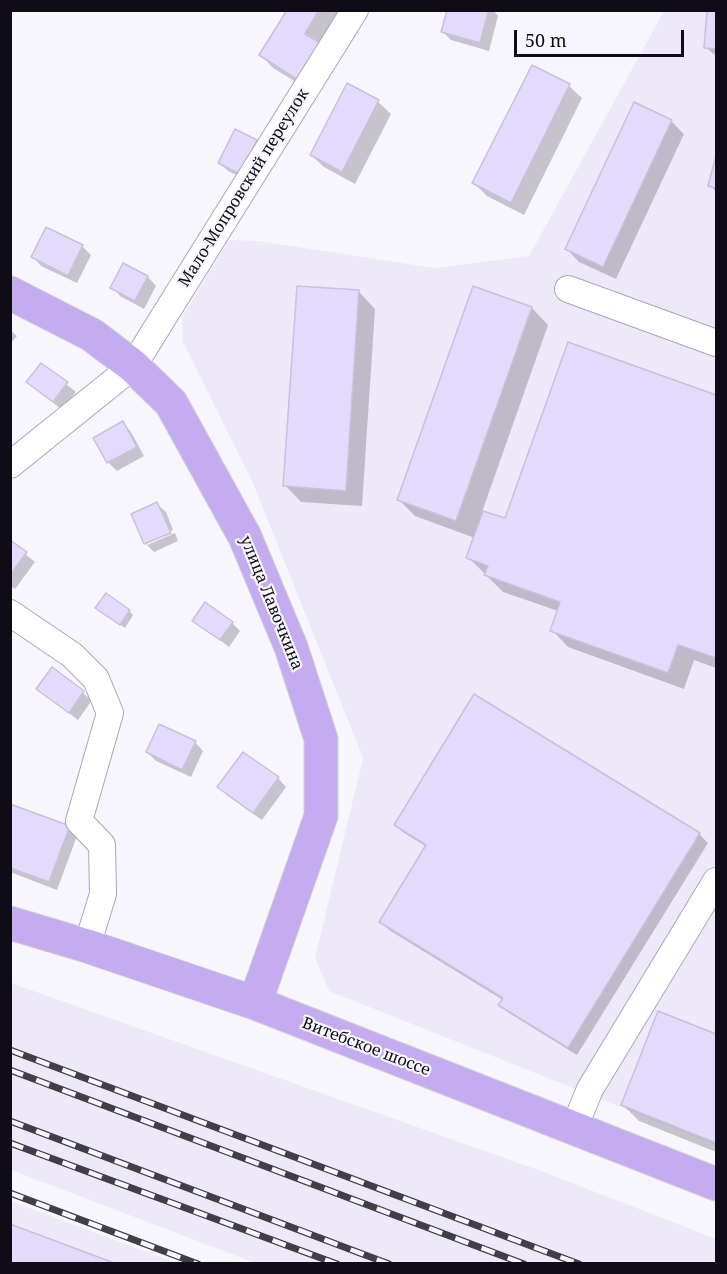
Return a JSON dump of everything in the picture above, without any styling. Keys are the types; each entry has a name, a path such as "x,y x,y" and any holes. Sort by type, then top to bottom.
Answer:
{"main road":[{"name":"улица Лавочкина","path":"10,293 92,335 133,366 171,403 245,537 291,647 321,739 321,816 255,1003"},
{"name":"Витебское шоссе","path":"10,923 87,946 255,1003 717,1184"}],"street":[{"name":"Мало-Мопровский переулок","path":"10,465 133,366 355,10"},
{"path":"568,288 717,343"},
{"path":"10,613 72,655 96,679 110,713 79,821 102,845 103,894 87,946"},
{"path":"574,1128 590,1089 717,882"}],"shaded area":[{"path":"664,11 716,11 716,1145 329,991 315,958 363,758 252,481 183,342 182,317 229,240 259,241 435,268 529,256"},
{"path":"11,983 547,1173 716,1239 716,1263 255,1263 11,1170"},
{"path":"11,1201 176,1263 11,1263"}],"building":[{"path":"287,10 319,10 305,34 324,45 301,82 259,55"},
{"path":"447,10 489,10 480,43 441,32"},
{"path":"707,10 716,10 716,49 704,48"},
{"path":"532,65 570,84 511,203 472,183"},
{"path":"347,83 379,100 342,172 310,155"},
{"path":"634,102 672,120 603,267 565,249"},
{"path":"235,129 257,140 240,174 218,163"},
{"path":"716,156 716,188 708,186"},
{"path":"46,227 83,245 68,276 31,257"},
{"path":"123,263 148,276 135,301 110,288"},
{"path":"297,286 359,290 346,491 283,486"},
{"path":"473,286 532,307 456,521 397,500"},
{"path":"568,342 716,395 716,658 678,645 668,673 550,631 560,602 484,575 488,566 466,558 483,511 505,518"},
{"path":"41,363 68,382 53,402 26,382"},
{"path":"123,421 137,447 107,463 93,438"},
{"path":"157,502 171,533 144,544 131,514"},
{"path":"10,540 27,552 10,575"},
{"path":"106,593 130,610 120,625 95,608"},
{"path":"205,602 233,622 220,640 192,621"},
{"path":"52,667 84,691 69,713 36,689"},
{"path":"474,694 700,833 568,1048 498,1005 503,998 379,922 426,845 394,825"},
{"path":"159,724 196,741 182,770 146,752"},
{"path":"243,752 279,777 253,813 217,787"},
{"path":"10,804 70,826 49,882 10,868"},
{"path":"658,1011 716,1034 716,1143 621,1105"},
{"path":"10,1224 117,1264 10,1264"}],"railway":[{"path":"10,1050 579,1264"},
{"path":"10,1070 524,1264"},
{"path":"10,1121 389,1264"},
{"path":"10,1143 337,1264"},
{"path":"10,1193 198,1264"}]}
